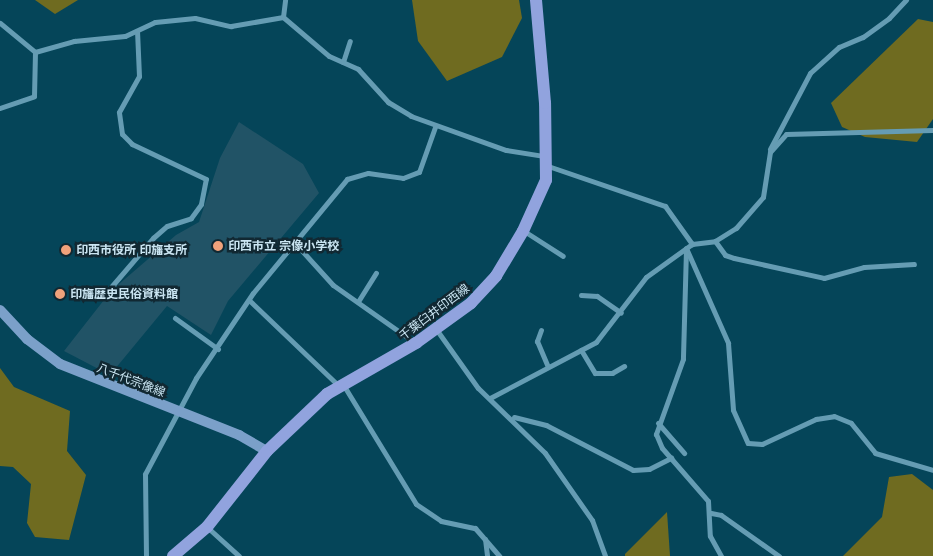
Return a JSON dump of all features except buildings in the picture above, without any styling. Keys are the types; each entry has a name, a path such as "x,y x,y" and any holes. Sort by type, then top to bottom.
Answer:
{"main road":[{"name":"千葉臼井印西線","path":"173,556 207,527 267,451 340,385 416,344 486,290 524,231 542,194 548,161 536,0"},
{"name":"八千代宗像線","path":"0,310 27,340 60,364 177,411 267,451"}],"street":[{"path":"283,17 285,0"},
{"path":"490,398 547,365 581,350 607,333 642,281 692,244 715,241 736,228 763,197 773,138 810,73 839,47 876,28 906,0"},
{"path":"35,52 137,31 155,22 194,18 231,26 283,17"},
{"path":"283,17 314,45 365,75 388,102 435,127 475,135 506,150 548,161 665,206 692,244"},
{"path":"0,23 35,52"},
{"path":"111,287 153,238 167,226 191,218 201,204 206,178 132,144 119,127 119,112 139,76 137,31"},
{"path":"343,62 350,41"},
{"path":"0,108 34,96 35,52"},
{"path":"146,556 145,474 177,411 250,300 294,242 347,180 368,173 403,178 419,172 435,127"},
{"path":"770,152 786,134 933,130"},
{"path":"524,231 563,256"},
{"path":"715,241 725,255 824,278 864,267 914,264"},
{"path":"294,242 333,285 359,300 416,344"},
{"path":"686,248 684,359 658,423 658,442 708,501 711,513 710,536 721,556"},
{"path":"686,248 728,343 733,410 748,443 762,444 816,419 834,416 851,423 876,453 933,470"},
{"path":"359,300 376,273"},
{"path":"581,295 598,296 621,313"},
{"path":"250,300 340,385 416,504 441,521 465,524 484,536 499,556"},
{"path":"175,318 218,350"},
{"path":"436,329 490,398 513,417 583,506 605,556"},
{"path":"540,330 537,341 547,365"},
{"path":"581,350 596,373 612,374 624,366"},
{"path":"513,417 546,425 633,470 650,469 671,458"},
{"path":"658,423 684,453"},
{"path":"711,513 721,515 779,556"},
{"path":"207,527 239,556"},
{"path":"484,536 487,556"}],"shaded area":[{"path":"35,0 78,0 55,14"},
{"path":"412,0 519,0 522,18 502,57 447,81 418,41"},
{"path":"918,19 933,22 933,119 917,142 865,137 842,127 831,103"},
{"name":"印西市立 宗像小学校","path":"239,122 303,164 319,193 228,301 211,335 167,306 110,375 64,351 111,291 176,235 199,222 220,158"},
{"path":"0,368 14,387 70,411 67,451 86,475 69,540 35,537 27,523 31,484 13,467 0,466"},
{"path":"912,474 933,490 933,556 843,556 882,517 889,477"},
{"path":"667,512 670,556 625,556 625,554"}],"place":[{"name":"印西市立 宗像小学校","path":"218,246"},
{"name":"印西市役所 印旛支所","path":"66,250"},
{"name":"印旛歴史民俗資料館","path":"60,294"}]}
